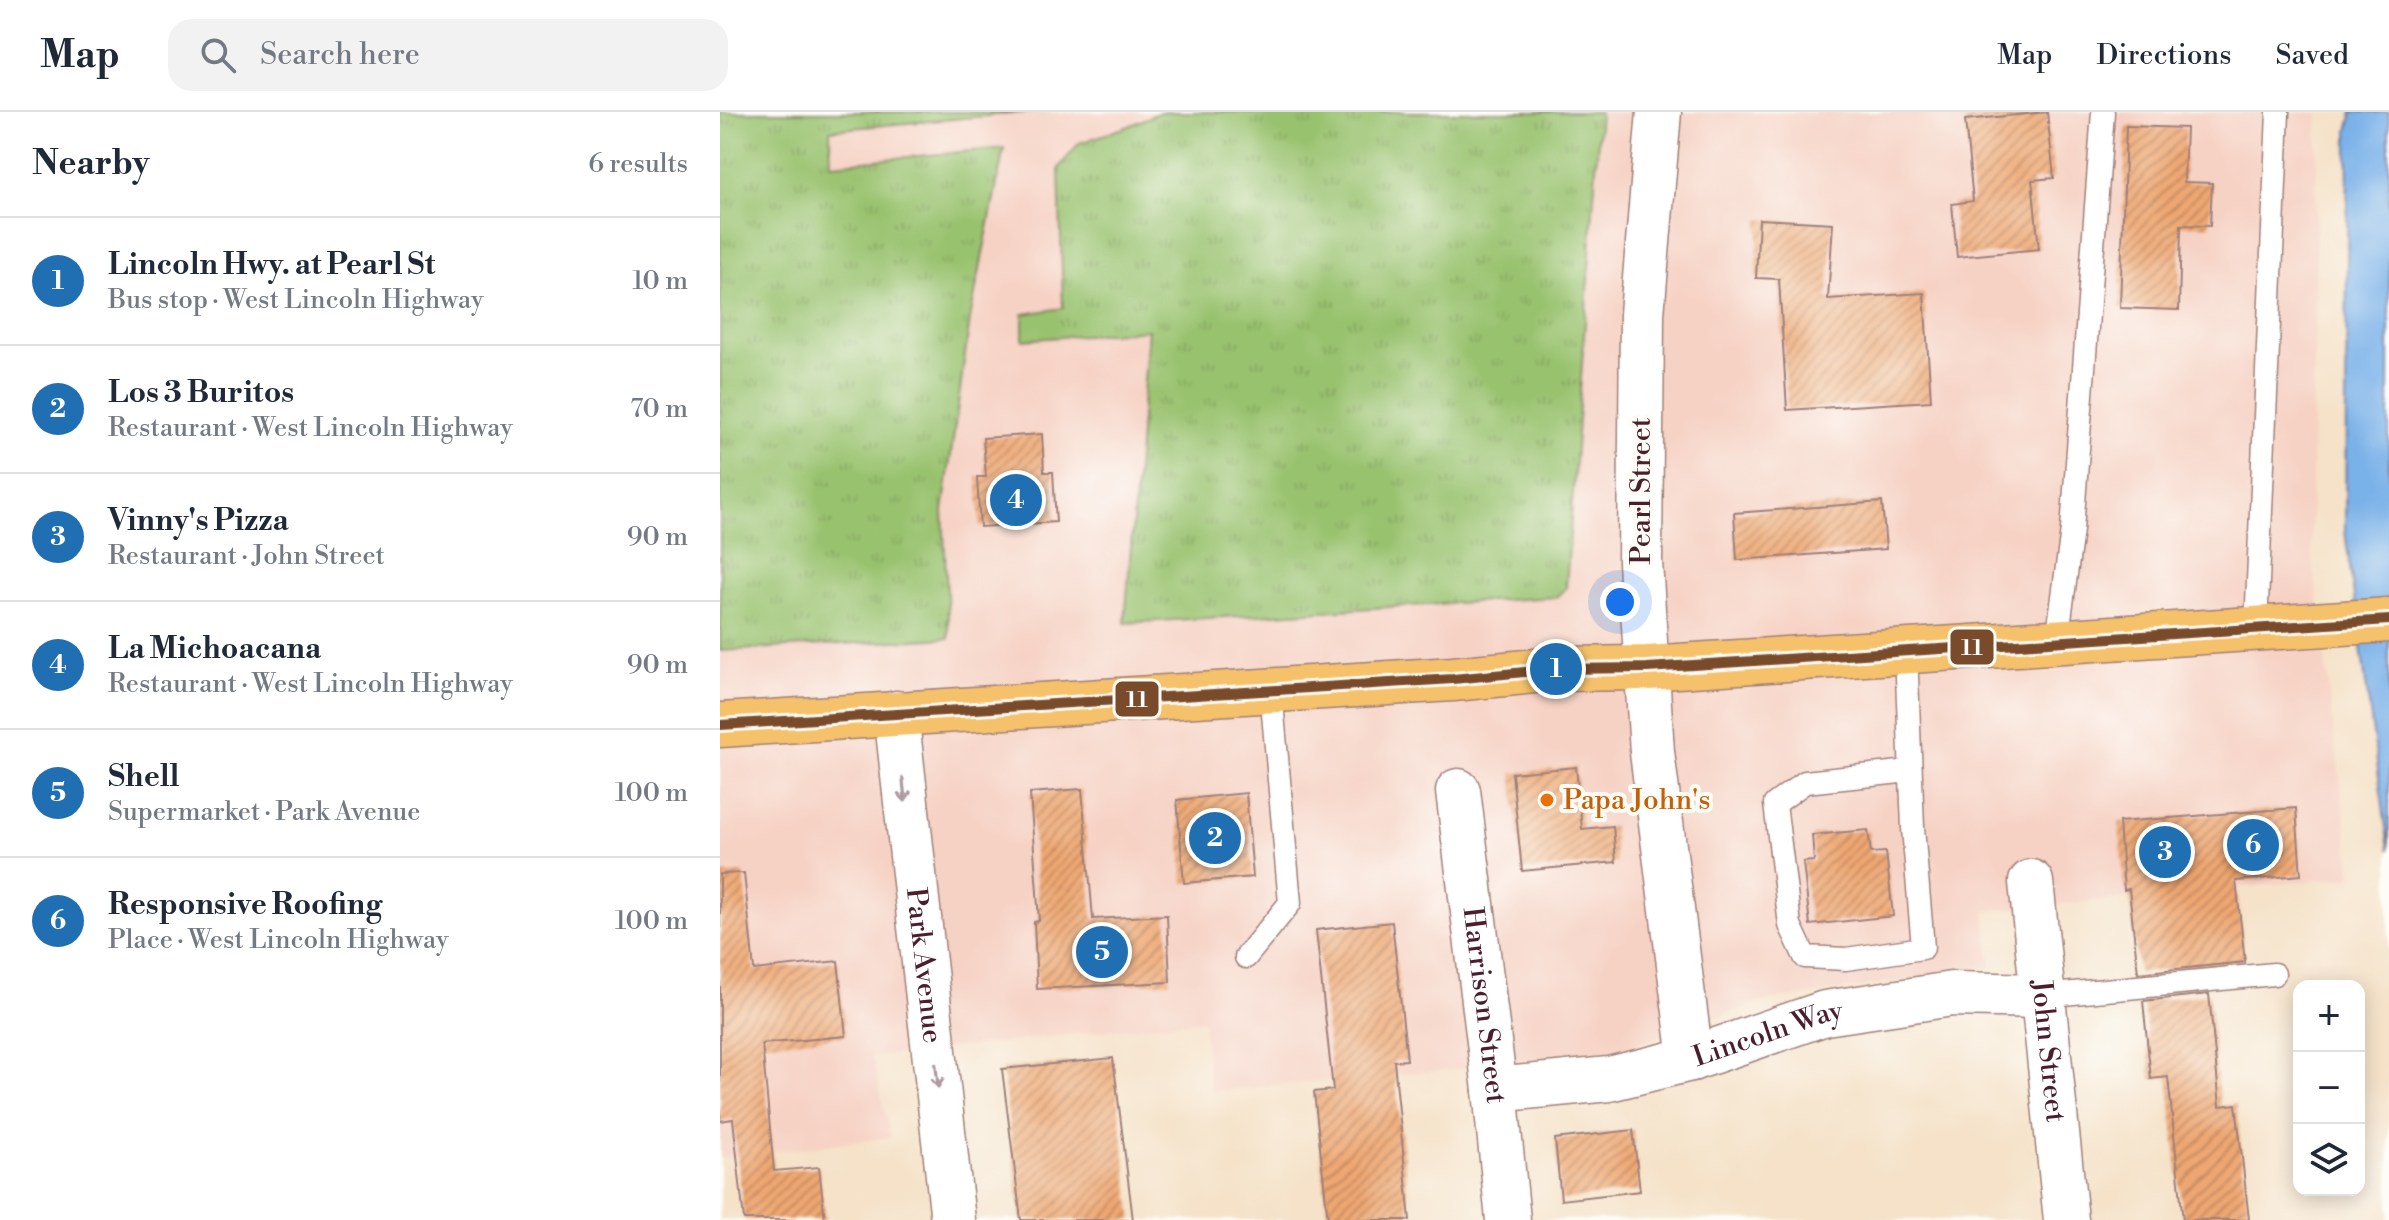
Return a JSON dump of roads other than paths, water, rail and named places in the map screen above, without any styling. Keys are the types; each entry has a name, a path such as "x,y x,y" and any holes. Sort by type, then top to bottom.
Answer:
{"main road":[{"path":"720,725 1271,691 1556,669 1647,668 2389,620"}],"street":[{"name":"Pearl Street","path":"1659,112 1642,314 1640,562 1652,752 1691,1059"},
{"name":"Park Avenue","path":"896,713 953,1220"},
{"name":"Harrison Street","path":"1458,791 1508,1220"},
{"name":"John Street","path":"2031,882 2066,1220"},
{"name":"Lincoln Way","path":"1495,1090 1609,1079 1691,1059 1825,1013 1952,994 2042,996"}],"lane":[{"path":"2057,641 2072,530 2103,112"},
{"path":"2239,630 2278,112"},
{"path":"1906,651 1910,771 1923,948 1846,959 1805,957 1790,925 1775,804 1805,782 1910,771"},
{"path":"1246,957 1290,903 1271,691"},
{"path":"2042,996 2274,974"}],"water":[{"path":"2353,112 2389,112 2389,850 2345,531 2348,131"}],"place":[{"name":"La Michoacana","path":"1016,500"},
{"name":"Lincoln Hwy. at Pearl St","path":"1556,669"},
{"name":"Papa John's","path":"1547,800"},
{"name":"Los 3 Buritos","path":"1215,838"},
{"name":"Responsive Roofing","path":"2253,845"},
{"name":"Vinny's Pizza","path":"2165,852"},
{"name":"Shell","path":"1102,952"}]}
